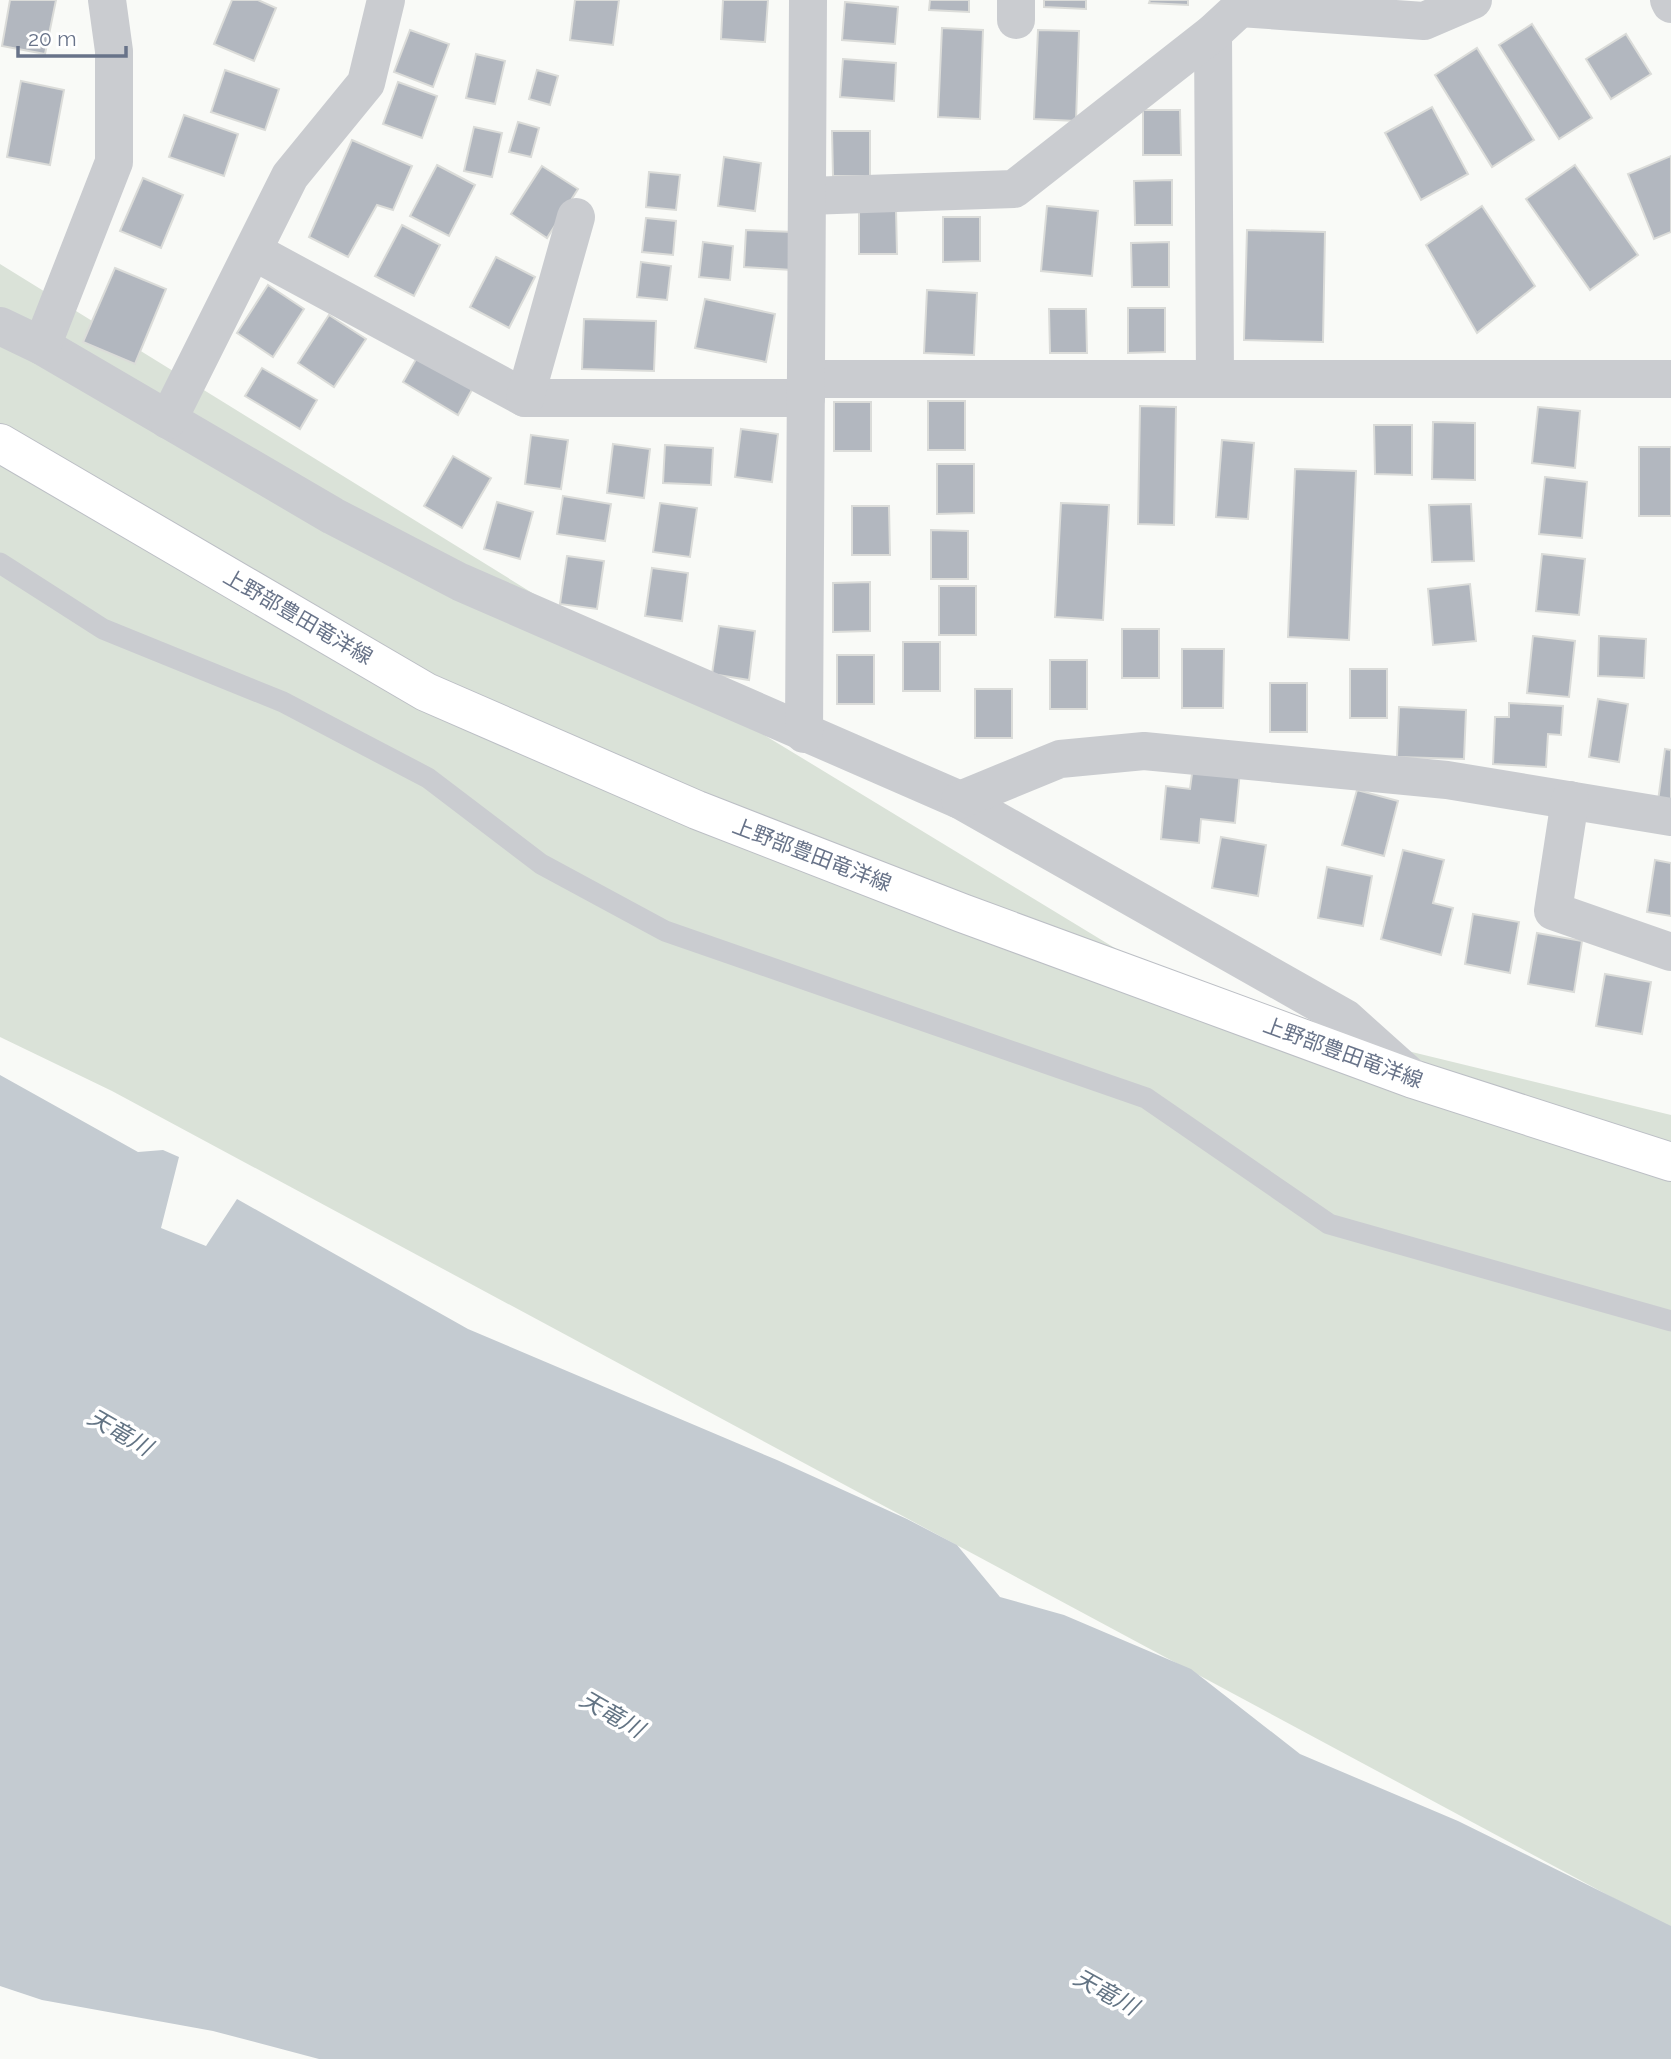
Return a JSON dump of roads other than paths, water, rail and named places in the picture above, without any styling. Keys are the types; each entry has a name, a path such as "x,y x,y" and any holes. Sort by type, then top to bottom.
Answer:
{"main road":[{"name":"上野部豊田竜洋線","path":"0,443 426,692 697,810 962,913 1413,1079 1671,1162"}],"street":[{"path":"42,346 114,163 114,51 107,0"},
{"path":"168,420 290,176 366,83 386,0"},
{"path":"804,734 808,0"},
{"path":"807,196 1014,189 1231,13 1424,21 1473,0"},
{"path":"1215,379 1231,13"},
{"path":"525,398 576,217"},
{"path":"253,251 525,398 806,388 1215,379 1671,379"},
{"path":"0,326 42,346 333,516 460,582 960,800 1345,1018 1413,1079"},
{"path":"960,800 1060,759 1144,751 1447,780 1671,817"},
{"path":"1570,800 1553,911 1671,952"}],"lane":[{"path":"0,563 103,629 283,702 428,778 541,864 665,931 1146,1098 1329,1224 1671,1321"}],"water":[{"name":"天竜川","path":"0,1075 138,1152 163,1150 179,1157 161,1228 206,1246 237,1199 468,1329 777,1460 907,1519 957,1545 1000,1597 1064,1615 1191,1669 1300,1754 1458,1821 1671,1926 1671,2059 319,2059 213,2031 42,2000 0,1986"}]}
